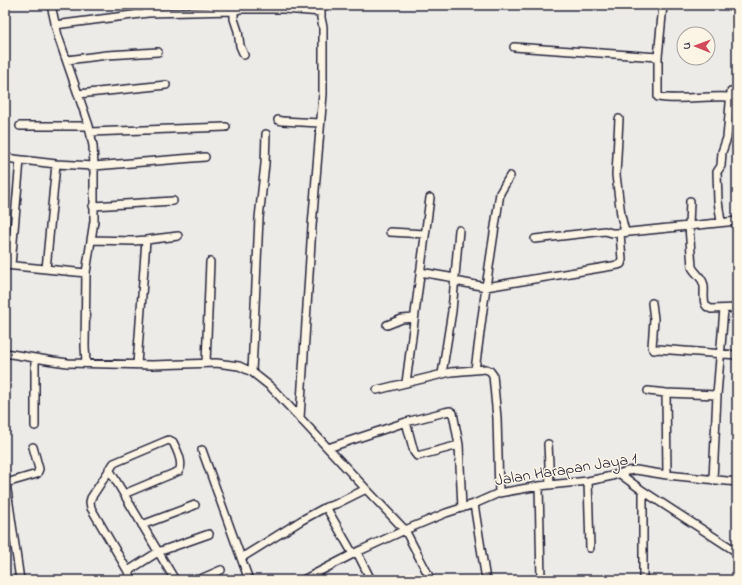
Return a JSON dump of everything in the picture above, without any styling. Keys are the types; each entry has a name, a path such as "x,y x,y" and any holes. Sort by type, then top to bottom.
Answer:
{"street":[{"path":"51,5 66,60 90,129 93,146 94,221 86,273 86,363"},
{"path":"145,5 148,13"},
{"path":"663,5 658,57 658,97 730,97"},
{"path":"56,25 199,8 234,11 240,9 284,7 322,8 323,94 312,226 300,418"},
{"path":"234,11 234,19 238,31 240,46 244,56"},
{"path":"514,47 658,57"},
{"path":"66,60 107,55 158,52"},
{"path":"78,94 166,85"},
{"path":"721,222 718,201 717,172 720,166 726,138 730,92 737,92"},
{"path":"420,272 486,287 620,264 622,260 622,233 616,175 619,119"},
{"path":"278,120 320,123"},
{"path":"20,126 90,129 226,127"},
{"path":"252,372 259,218 265,164 266,134"},
{"path":"5,158 56,164 94,166 205,157"},
{"path":"20,160 8,265 86,273"},
{"path":"46,269 56,164"},
{"path":"475,370 500,193 510,176"},
{"path":"406,383 430,198"},
{"path":"94,206 173,201"},
{"path":"690,201 689,226 692,267 703,280 706,306 707,308 711,309 737,308"},
{"path":"536,239 605,231 622,233 737,221"},
{"path":"442,374 452,311 459,230"},
{"path":"390,232 425,234"},
{"path":"91,240 134,241 178,236"},
{"path":"137,364 146,240"},
{"path":"206,363 210,262"},
{"path":"652,303 654,319 652,347 654,350 658,349 737,355"},
{"path":"713,480 717,395 724,309"},
{"path":"387,325 402,319 414,318"},
{"path":"5,353 68,363 229,364 239,366 252,372 271,387 405,530 431,580"},
{"path":"35,358 35,426"},
{"path":"377,390 451,372 486,369 490,371 493,375 497,418 499,493"},
{"path":"648,391 717,395"},
{"path":"666,393 668,475"},
{"path":"328,448 406,422 450,411 453,413 459,445 462,508"},
{"path":"406,422 414,452 417,456 459,445"},
{"path":"124,494 178,471 181,467 181,463 173,442 169,440 166,441 114,463 91,498 91,508 133,580"},
{"path":"548,444 550,485"},
{"path":"20,580 5,483 37,474 38,470 33,447"},
{"path":"202,450 249,580"},
{"path":"109,469 174,580"},
{"name":"Jalan Harapan Jaya 1","path":"303,580 355,553 405,530 499,493 539,486 588,481 636,470 737,482"},
{"path":"620,474 643,491 737,552"},
{"path":"588,481 590,548"},
{"path":"539,486 541,580"},
{"path":"240,558 302,520 326,507 336,504 366,489"},
{"path":"643,491 643,580"},
{"path":"474,504 486,580"},
{"path":"142,525 195,505"},
{"path":"326,507 371,580"},
{"path":"128,571 158,552 209,534"},
{"path":"198,580 221,570"}]}
